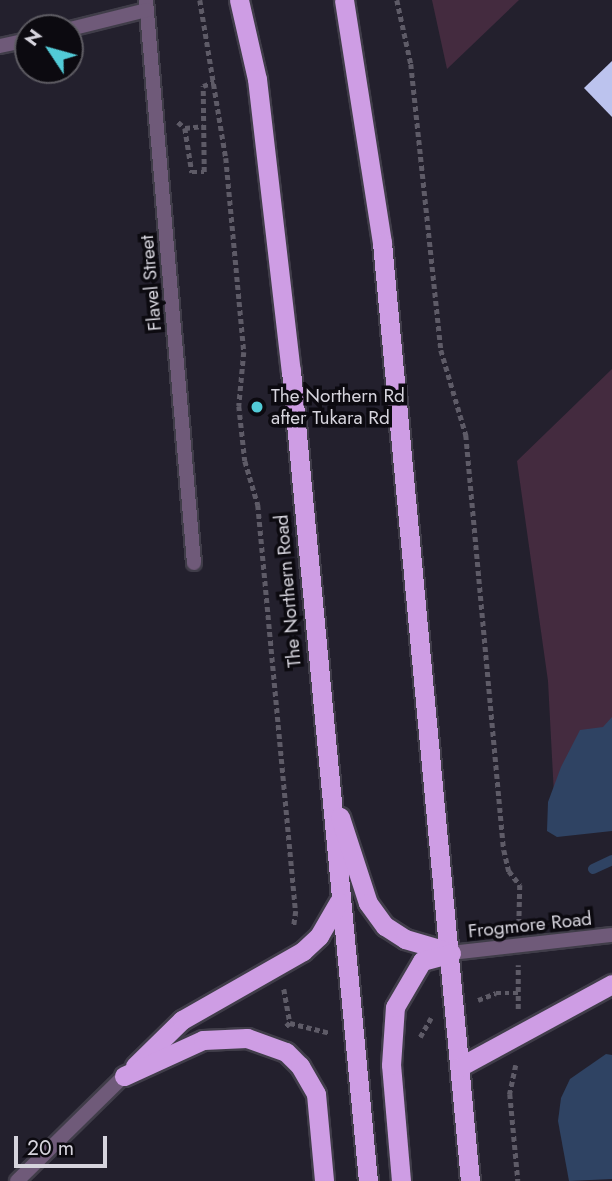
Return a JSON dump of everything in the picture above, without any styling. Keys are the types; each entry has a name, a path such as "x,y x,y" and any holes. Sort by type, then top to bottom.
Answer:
{"highway":[{"name":"The Northern Road","path":"239,0 257,79 291,370 327,778 368,1181"},
{"path":"344,0 382,243 451,953 470,1181"},
{"path":"327,778 373,911 384,926 405,940 451,953"},
{"path":"124,1076 182,1020 303,951 319,936 340,901"},
{"path":"401,1181 391,1065 395,1007 404,985 422,961 451,953"},
{"path":"461,1066 612,984"},
{"path":"124,1076 203,1040 247,1038 286,1052 300,1066 316,1094 324,1181"}],"street":[{"path":"84,25 147,5"},
{"name":"Flavel Street","path":"147,5 194,563"},
{"name":"Frogmore Road","path":"451,953 612,935"},
{"path":"17,1181 124,1076"}],"path":[{"path":"200,0 226,158 244,352 239,406 245,461 258,505 296,911 288,933"},
{"path":"397,0 411,64 441,350 467,435 504,850 509,871 520,884"},
{"path":"155,103 185,128 192,172 204,172 202,86 214,82"},
{"path":"185,128 203,127"},
{"path":"517,1022 518,972"},
{"path":"282,980 290,1023"},
{"path":"496,993 518,993"},
{"path":"290,1023 318,1031"},
{"path":"282,1032 290,1023"},
{"path":"519,1181 510,1077 524,1058"}],"shaded area":[{"path":"432,0 519,0 447,69"},
{"path":"612,369 612,829 556,833 548,681 517,461"}],"water":[{"path":"612,717 612,831 557,837 547,831 548,802 561,767 580,730 603,727"},
{"path":"606,1054 612,1055 612,1179 569,1181 558,1121 561,1098 570,1079"}],"building":[{"path":"612,61 612,117 584,88"}],"waterway":[{"path":"593,869 612,860"}],"place":[{"name":"The Northern Rd after Tukara Rd","path":"257,407"}]}
